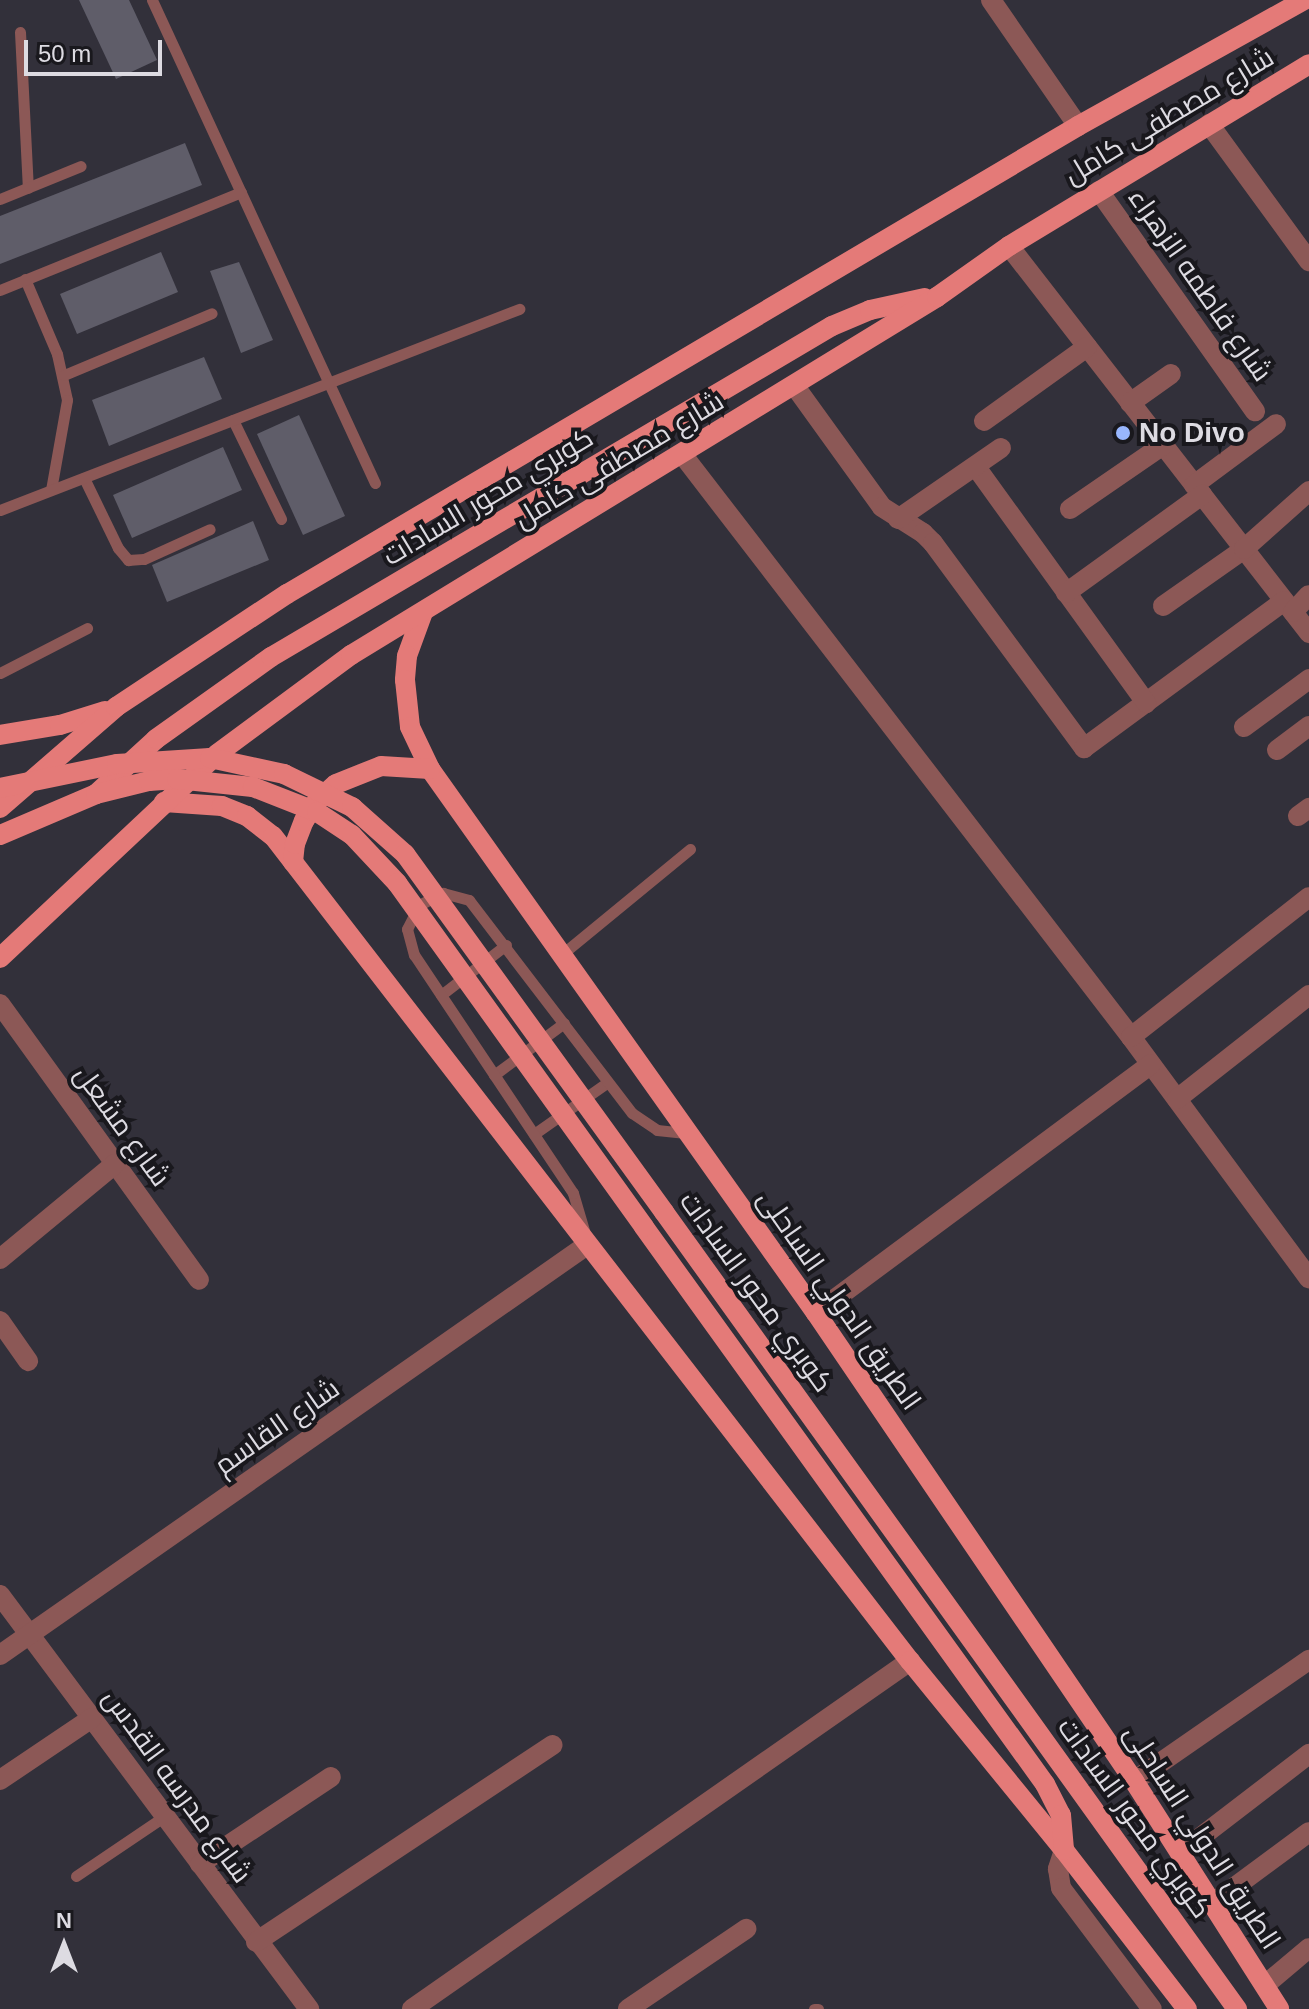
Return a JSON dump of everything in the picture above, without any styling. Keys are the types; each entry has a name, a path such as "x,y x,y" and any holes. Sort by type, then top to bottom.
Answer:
{"main road":[{"name":"شارع مصطفى كامل","path":"0,808 116,707 287,594 1078,126 1304,0"},
{"name":"شارع مصطفى كامل","path":"0,958 164,802 283,703 423,612 937,297 1009,246 1307,68"},
{"name":"كوبري محور السادات","path":"96,794 156,739 271,657 806,341 870,310 937,297"},
{"name":"الطريق الدولي الساحلى","path":"423,612 410,645 405,680 410,727 430,769 816,1313 1134,1781 1279,2009"},
{"path":"0,735 60,725 116,707"},
{"name":"كوبري محور السادات","path":"0,788 117,764 210,758 284,774 352,807 405,854 1237,2009"},
{"path":"293,862 295,844 304,821 317,801 336,784 381,766 406,765 430,769"},
{"name":"كوبري محور السادات","path":"0,835 96,794 149,781 228,782 298,802 352,835 397,883 1045,1784 1061,1815 1064,1850"},
{"path":"164,802 222,806 247,816 273,836 910,1661 1064,1850 1187,2009"}],"street":[{"path":"991,0 1078,126"},
{"path":"1209,124 1309,261"},
{"name":"شارع فاطمه الزهراء","path":"1099,191 1255,411"},
{"path":"1009,246 1309,633"},
{"path":"984,421 1087,347"},
{"path":"1130,403 1171,374"},
{"path":"794,385 882,507 898,519 912,524 933,543 1084,748 1288,606 1309,595"},
{"path":"1066,593 1198,490 1276,424"},
{"path":"1070,509 1163,445"},
{"path":"898,519 1001,448"},
{"path":"682,454 1131,1037 1309,1278"},
{"path":"976,467 1146,703"},
{"path":"1163,606 1244,549 1309,491"},
{"path":"1244,727 1309,679"},
{"path":"1277,750 1309,726"},
{"path":"1131,1037 1309,897"},
{"path":"1177,1099 1309,995"},
{"name":"شارع مشعل","path":"0,1004 199,1280"},
{"path":"816,1313 1151,1064"},
{"path":"0,1259 115,1164"},
{"name":"شارع القاسم","path":"0,1655 587,1245"},
{"path":"0,1321 28,1361"},
{"name":"شارع مدرسه القدس","path":"0,1595 309,2009"},
{"path":"1134,1781 1309,1660"},
{"path":"412,2009 910,1661"},
{"path":"0,1780 92,1718"},
{"path":"256,1942 553,1745"},
{"path":"1180,1853 1309,1754"},
{"path":"200,1864 331,1777"},
{"path":"1213,1903 1309,1832"},
{"path":"1064,1850 1058,1869 1061,1888 1152,2009"},
{"path":"628,2009 746,1929"},
{"path":"1265,1985 1309,1948"}],"lane":[{"path":"152,0 375,483"},
{"path":"20,32 28,188"},
{"path":"0,199 81,166"},
{"path":"0,290 241,192"},
{"path":"25,279 64,375 66,425 51,490"},
{"path":"0,510 519,309"},
{"path":"64,375 212,313"},
{"path":"233,420 281,519"},
{"path":"84,478 118,548 128,560 144,559 210,529"},
{"path":"0,673 87,628"},
{"path":"561,955 690,849"},
{"path":"587,1245 578,1204 408,943 407,929 419,905 443,893 457,894 479,910 639,1120 667,1133 688,1133"},
{"path":"441,995 506,945"},
{"path":"494,1075 564,1023"},
{"path":"534,1134 608,1082"},
{"path":"76,1876 165,1816"}],"building":[{"path":"79,0 129,0 157,60 116,79"},
{"path":"185,143 202,185 0,264 0,216"},
{"path":"161,252 178,292 77,334 60,294"},
{"path":"239,262 273,340 241,353 210,271"},
{"path":"204,357 222,399 109,446 92,400"},
{"path":"299,415 345,516 303,535 257,434"},
{"path":"223,447 242,490 132,538 113,495"},
{"path":"253,521 269,560 167,602 152,565"}],"place":[{"name":"No Divo","path":"1123,433"}]}
